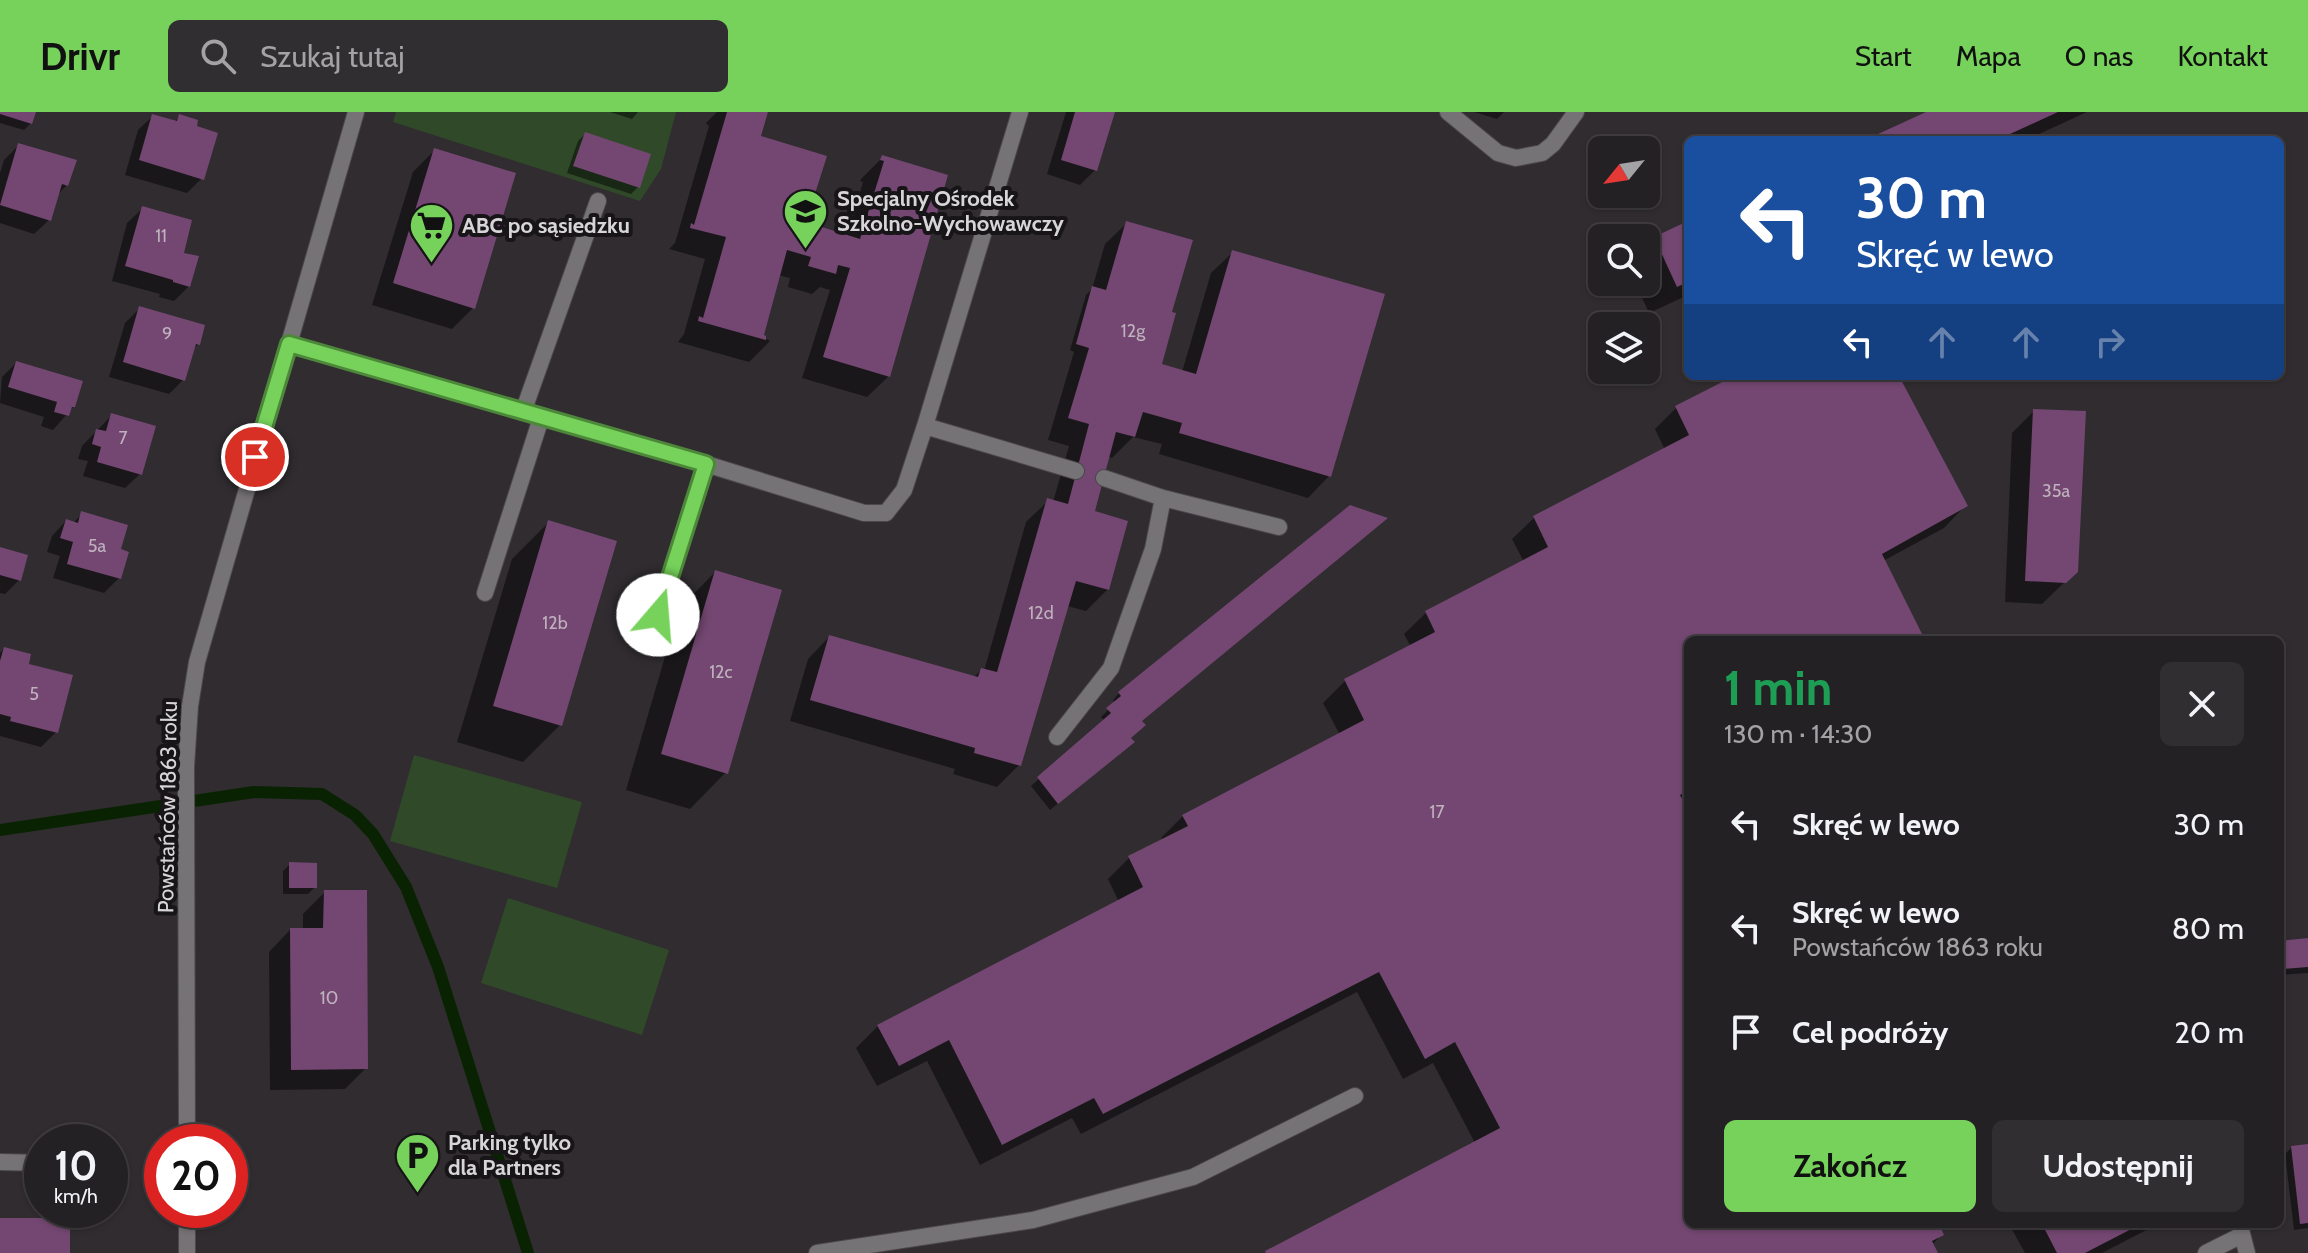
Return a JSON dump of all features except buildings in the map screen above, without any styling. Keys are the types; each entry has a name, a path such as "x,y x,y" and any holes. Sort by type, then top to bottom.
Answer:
{"street":[{"name":"Powstańców 1863 roku","path":"187,1124 186,767 197,662 356,112"},
{"path":"289,344 706,464 864,513 886,513 904,490 1020,112"},
{"path":"1448,112 1498,153 1516,158 1542,153 1553,144 1576,112"},
{"path":"523,412 598,201"},
{"path":"485,593 541,418"},
{"path":"925,426 1076,471"},
{"path":"658,615 706,464"},
{"path":"1104,478 1163,498 1279,527"},
{"path":"1057,737 1111,668 1153,549 1163,498"},
{"path":"817,1253 1033,1220 1193,1177 1355,1096"},
{"path":"0,1162 24,1163"},
{"path":"187,1228 187,1253"},
{"path":"2206,1253 2241,1230 2247,1253"}],"green space":[{"path":"396,112 676,112 661,169 640,201 393,122"},
{"path":"414,755 582,802 557,888 390,841"},
{"path":"508,898 669,950 642,1035 481,983"}],"waterway":[{"path":"0,830 254,792 322,794 355,815 373,834 406,887 438,967 528,1253"}],"place":[{"name":"Specjalny Ośrodek Szkolno-Wychowawczy","path":"806,250"},
{"name":"ABC po sąsiedzku","path":"431,264"},
{"name":"Parking tylko dla Partners","path":"417,1194"}],"route":[{"path":"255,457 289,344 706,464 658,615"}]}
